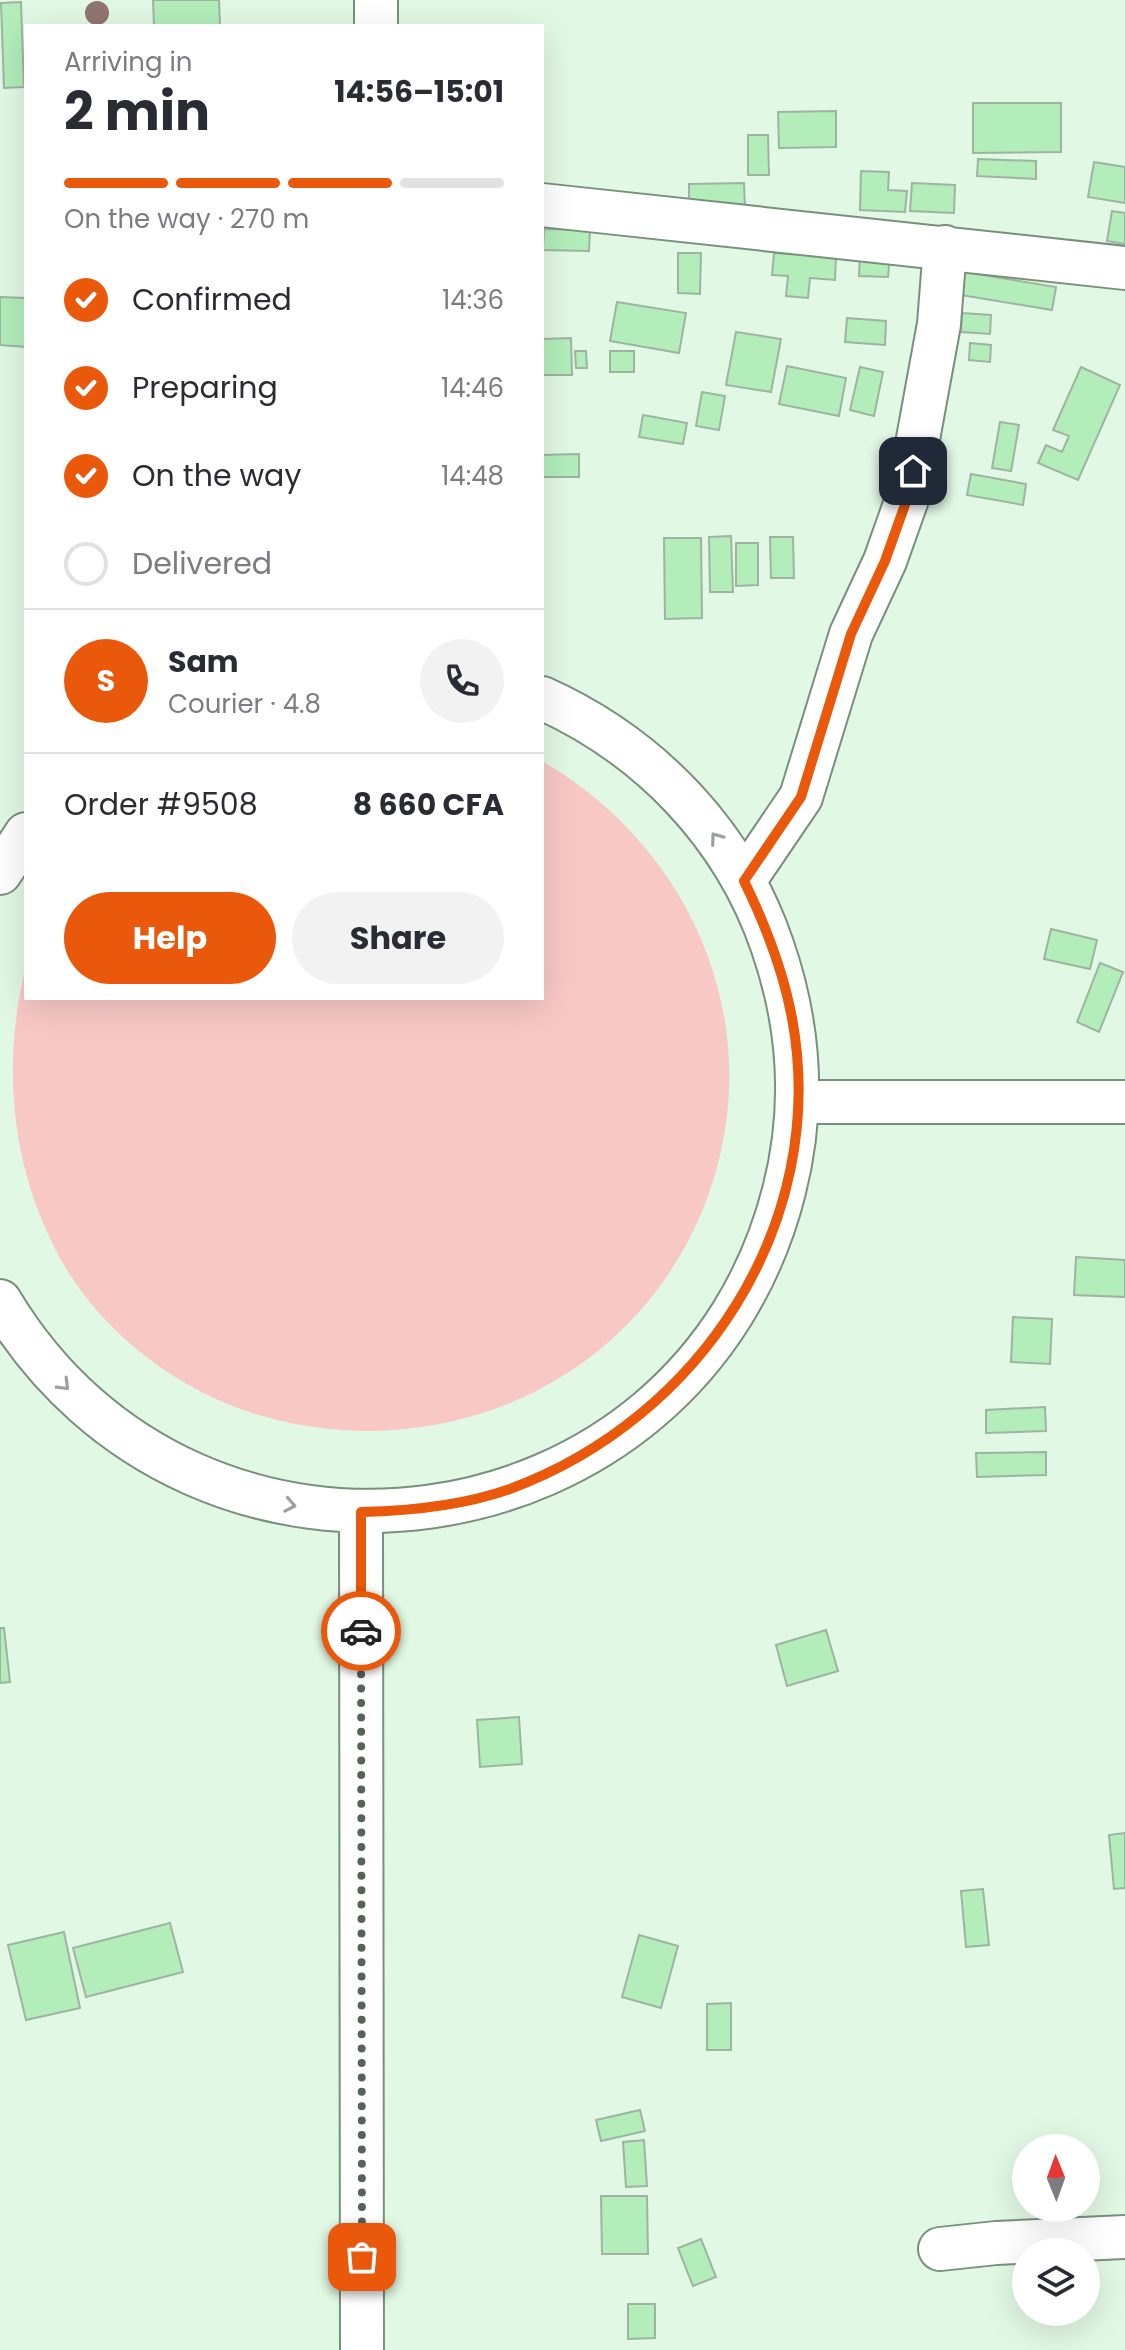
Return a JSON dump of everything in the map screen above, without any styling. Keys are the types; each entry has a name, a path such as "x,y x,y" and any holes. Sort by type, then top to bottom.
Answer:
{"street":[{"path":"376,0 376,24"},
{"path":"544,205 1125,268"},
{"path":"744,881 801,797 851,634 885,561 907,499 939,324 945,247"},
{"path":"0,1301 15,1327 47,1367 82,1403 122,1434 165,1462 212,1483 260,1499 310,1508 361,1512 410,1511 460,1503 508,1490 554,1471 598,1447 638,1418 675,1385 715,1338 736,1307 760,1263 777,1217 790,1169 797,1102 792,1021 782,973 766,926 744,881 718,840 687,801 651,766 612,736 544,699"},
{"path":"0,873 24,837"},
{"path":"797,1102 1125,1102"},
{"path":"361,1512 362,2350"},
{"path":"940,2249 1125,2237"}],"shaded area":[{"path":"544,762 592,796 636,837 672,884 700,936 719,992 728,1050 728,1110 716,1171 689,1240 649,1300 600,1349 542,1388 478,1414 410,1429 338,1430 266,1417 208,1395 180,1380 128,1342 85,1296 48,1235 23,1161 13,1083 18,1005 24,976 24,1000 544,1000"}],"building":[{"path":"153,0 219,0 220,24 154,24"},
{"path":"21,2 24,87 4,88 1,3"},
{"path":"973,103 1061,103 1061,152 973,153"},
{"path":"836,111 836,147 779,148 778,112"},
{"path":"748,135 768,135 769,175 748,175"},
{"path":"978,159 1036,161 1036,179 977,176"},
{"path":"1094,162 1125,167 1125,203 1088,197"},
{"path":"861,171 889,172 888,190 907,191 905,212 860,210"},
{"path":"744,183 745,207 689,208 689,184"},
{"path":"912,183 955,185 954,213 910,211"},
{"path":"1112,211 1125,213 1125,244 1107,241"},
{"path":"544,229 590,230 589,251 544,250"},
{"path":"860,252 890,254 888,277 859,276"},
{"path":"678,253 701,253 700,294 678,293"},
{"path":"774,253 836,257 835,280 810,278 808,298 786,296 788,276 772,275"},
{"path":"965,272 1056,287 1052,310 961,295"},
{"path":"0,297 24,298 24,347 0,345"},
{"path":"617,302 686,313 679,353 610,341"},
{"path":"962,313 991,315 990,334 961,332"},
{"path":"847,318 886,321 885,345 845,342"},
{"path":"736,332 781,339 771,392 726,385"},
{"path":"571,338 572,375 544,375 544,339"},
{"path":"970,343 991,345 990,362 969,360"},
{"path":"575,351 586,351 587,368 576,368"},
{"path":"610,351 634,351 634,372 610,372"},
{"path":"787,366 846,378 839,416 779,404"},
{"path":"860,367 883,372 874,416 850,410"},
{"path":"1081,367 1120,385 1078,480 1038,463 1046,445 1062,452 1069,436 1053,430"},
{"path":"702,392 725,396 719,430 696,426"},
{"path":"643,415 687,423 683,444 639,437"},
{"path":"1000,422 1019,425 1011,471 992,468"},
{"path":"579,454 579,477 544,477 544,455"},
{"path":"971,474 1026,484 1023,505 967,495"},
{"path":"731,536 733,592 710,592 709,537"},
{"path":"770,537 793,537 794,578 771,578"},
{"path":"664,538 701,538 702,618 665,619"},
{"path":"736,543 758,543 758,585 736,586"},
{"path":"1051,929 1097,940 1090,969 1044,959"},
{"path":"1100,963 1123,972 1099,1032 1077,1022"},
{"path":"1076,1257 1125,1260 1125,1297 1074,1295"},
{"path":"1013,1317 1052,1319 1050,1364 1011,1362"},
{"path":"1045,1407 1046,1431 986,1433 986,1410"},
{"path":"1046,1452 1046,1475 977,1477 976,1453"},
{"path":"0,1628 4,1628 10,1682 0,1683"},
{"path":"826,1630 838,1671 787,1686 776,1645"},
{"path":"519,1717 522,1764 480,1767 477,1720"},
{"path":"1125,1833 1125,1888 1114,1889 1109,1835"},
{"path":"983,1889 989,1945 966,1947 961,1891"},
{"path":"170,1923 183,1972 86,1997 73,1948"},
{"path":"64,1932 80,2008 26,2020 8,1945"},
{"path":"639,1935 678,1946 661,2008 622,1997"},
{"path":"731,2003 731,2050 707,2050 707,2004"},
{"path":"640,2110 645,2131 601,2141 596,2120"},
{"path":"644,2140 647,2186 626,2187 623,2142"},
{"path":"601,2196 647,2196 648,2254 602,2254"},
{"path":"701,2239 716,2277 693,2286 678,2248"},
{"path":"628,2304 655,2304 655,2338 628,2339"}],"way so far":[{"path":"361,1631 362,2257"}],"route":[{"path":"361,1631 361,1512 410,1511 460,1503 508,1490 554,1471 598,1447 638,1418 675,1385 708,1348 736,1307 760,1263 790,1169 797,1120 797,1070 792,1021 782,973 766,926 744,881 801,797 851,634 885,561 907,499 913,471"}]}
